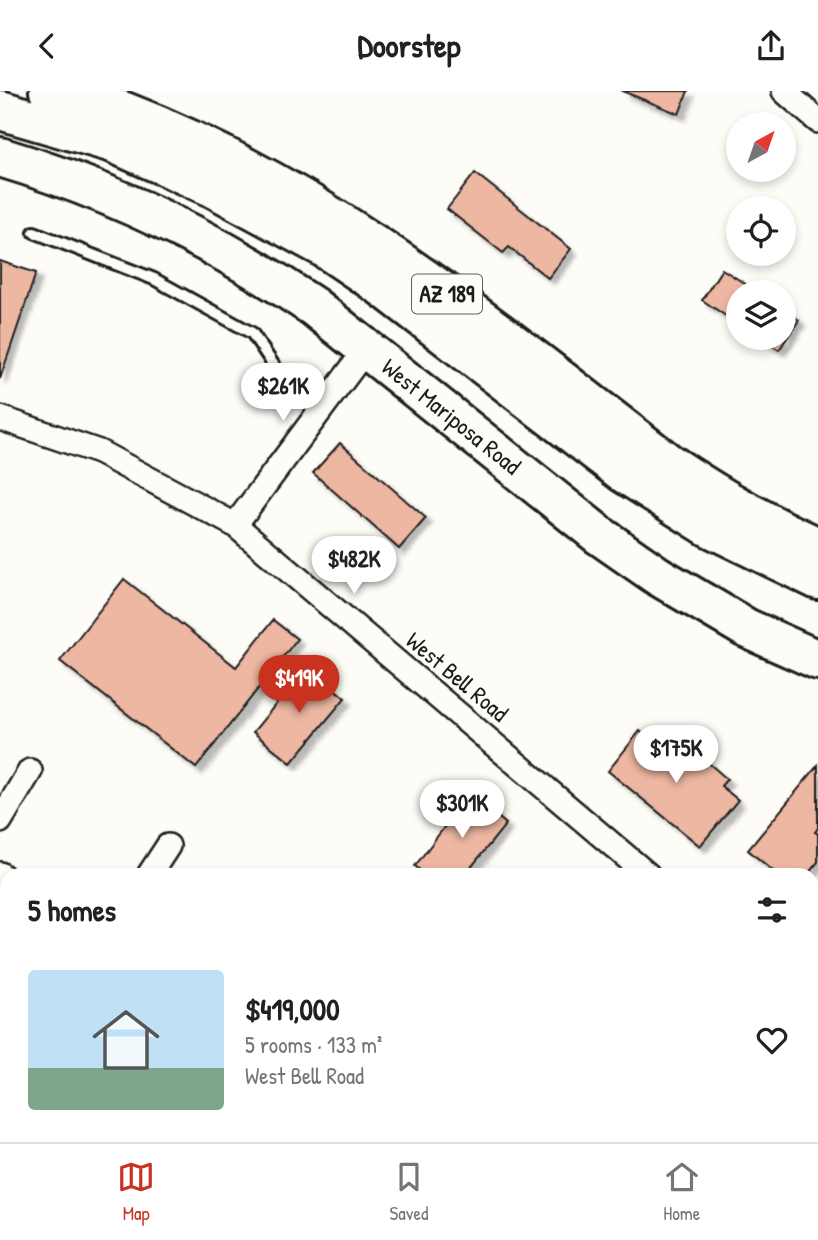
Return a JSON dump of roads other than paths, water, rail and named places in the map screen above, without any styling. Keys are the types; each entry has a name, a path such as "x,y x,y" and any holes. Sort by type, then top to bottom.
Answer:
{"highway":[{"name":"AZ 189","path":"49,91 123,111 205,145 298,196 388,251 667,462 714,494 765,523 818,547"},
{"path":"0,110 113,143 214,188 323,247 381,286 625,474 709,527 818,580"},
{"path":"0,143 65,159 138,183 232,225 301,260 363,302 617,493 701,548 818,604"},
{"name":"West Mariposa Road","path":"0,157 58,174 121,199 174,223 264,274 314,307 367,348 599,535 658,576 746,628 818,660"}],"street":[{"path":"784,91 818,121"},
{"path":"235,525 367,348"},
{"name":"West Bell Road","path":"0,418 99,452 235,525 640,868"},
{"path":"0,821 30,771"},
{"path":"154,868 168,846"}],"lane":[{"path":"34,233 154,279 252,333 285,383 321,408"}]}
